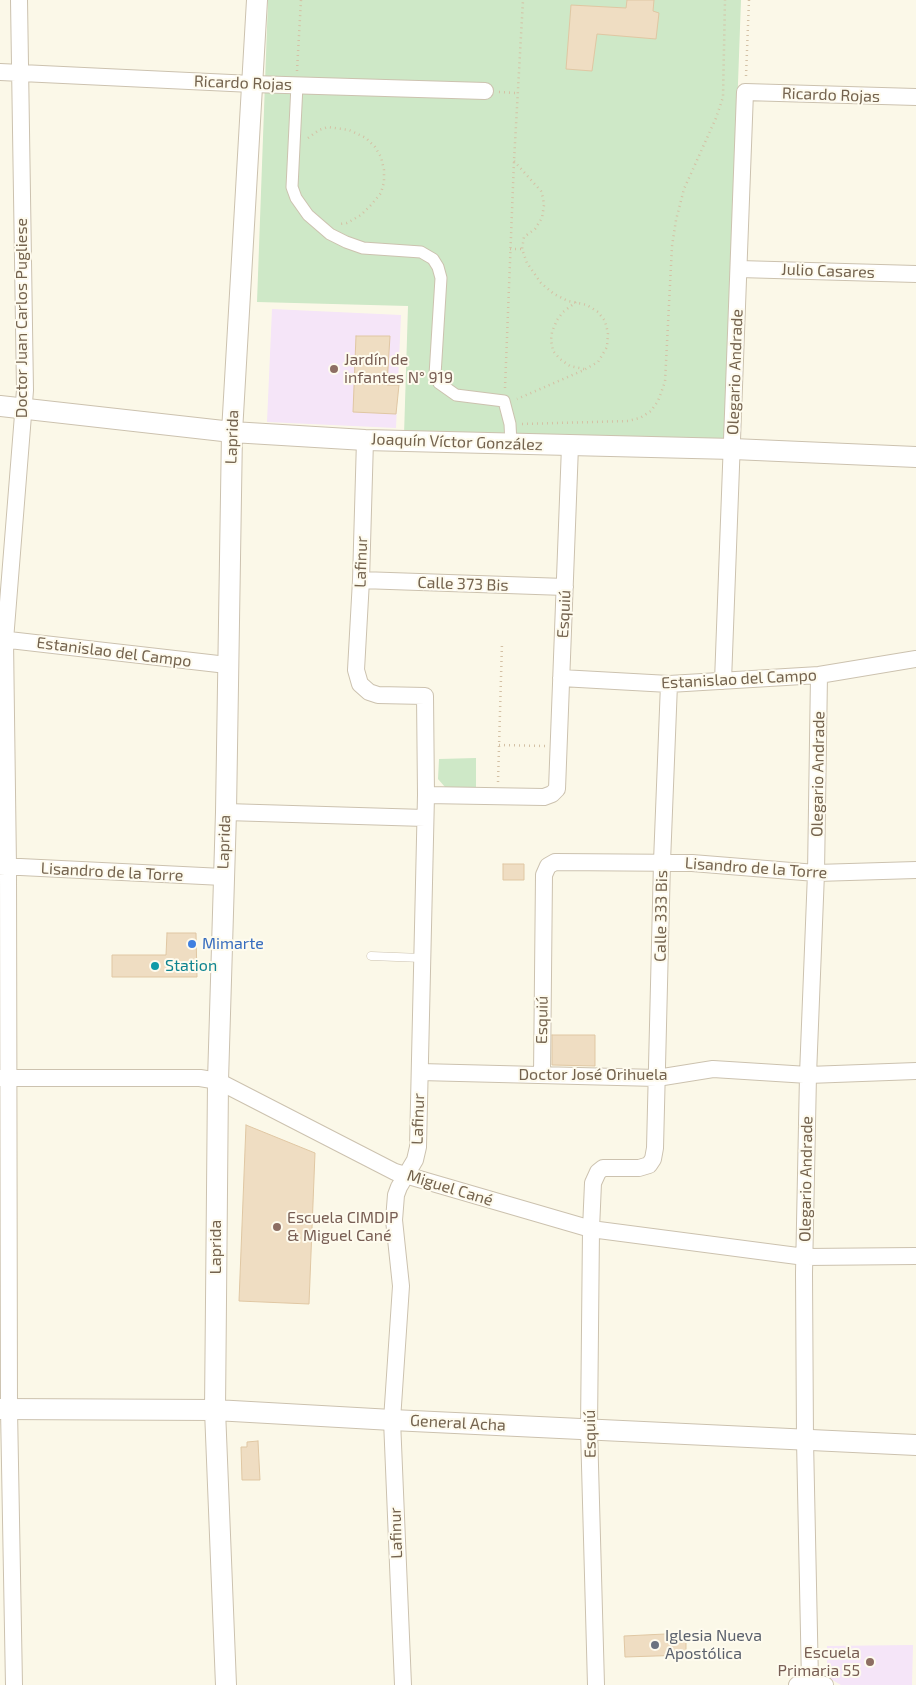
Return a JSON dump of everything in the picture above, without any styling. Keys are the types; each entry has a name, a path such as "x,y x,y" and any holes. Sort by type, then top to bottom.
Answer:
{"street":[{"name":"Doctor Juan Carlos Pugliese","path":"14,1685 4,1409 2,640 24,390 19,0"},
{"name":"Laprida","path":"226,1685 215,1410 218,1081 226,812 232,432 257,0"},
{"name":"Ricardo Rojas","path":"0,72 252,84 486,91"},
{"path":"297,85 292,187 296,198 308,215 330,234 346,242 363,248 422,252 433,259 438,267 441,278 434,364 435,375 439,383 456,395 504,401 510,424 511,444"},
{"name":"Ricardo Rojas","path":"745,92 916,97"},
{"name":"Olegario Andrade","path":"723,681 745,92"},
{"name":"Julio Casares","path":"739,269 916,274"},
{"name":"Joaquín Víctor González","path":"0,406 232,432 366,440 733,449 916,457"},
{"name":"Lafinur","path":"366,440 356,670 360,684 369,692 378,695 428,696 418,1147 415,1160 396,1195 394,1220 400,1286 392,1420 403,1685"},
{"name":"Esquiú","path":"498,796 544,796 552,794 557,788 570,446"},
{"name":"Calle 373 Bis","path":"361,580 565,587"},
{"name":"Estanislao del Campo","path":"2,640 227,665"},
{"name":"Estanislao del Campo","path":"561,678 669,684 819,675 916,659"},
{"name":"Olegario Andrade","path":"811,1684 805,1440 805,1257 808,1075 816,874 819,675"},
{"name":"Calle 333 Bis","path":"593,1183 598,1172 603,1168 639,1168 649,1165 655,1148 662,862 669,684"},
{"path":"426,795 498,796"},
{"path":"226,812 425,818"},
{"name":"Lisandro de la Torre","path":"544,875 548,866 555,862 692,862 816,874 916,870"},
{"name":"Lisandro de la Torre","path":"4,867 223,877"},
{"name":"Esquiú","path":"542,1075 544,875"},
{"name":"Doctor José Orihuela","path":"420,1072 657,1078 713,1069 808,1075 916,1071"},
{"name":"Miguel Cané","path":"4,1078 200,1078 218,1081 395,1172 591,1230 805,1257 916,1256"},
{"name":"Esquiú","path":"593,1183 589,1429 596,1685"},
{"name":"General Acha","path":"4,1409 215,1410 916,1445"}],"lane":[{"path":"371,956 422,958"}],"path":[{"path":"297,85 301,0"},
{"path":"514,161 541,191 544,205 542,218 535,229 524,237 522,249 528,263 541,283 554,294 568,301 587,304 598,312 605,322 608,333 607,347 598,362 586,369 517,398 504,401 514,161 523,0"},
{"path":"510,424 628,421 640,418 651,411 658,401 665,382 672,246 676,220 684,189 723,98 725,0"},
{"path":"745,92 749,0"},
{"path":"295,150 319,130 328,127 350,130 366,138 375,147 383,164 384,182 381,192 361,215 347,223 333,224 314,220"},
{"path":"510,249 522,249"},
{"path":"576,302 563,312 557,320 552,332 553,351 570,366 586,369"},
{"path":"498,796 502,643"},
{"path":"499,745 558,746"}],"shaded area":[{"name":"Jardín de infantes N° 919","path":"272,309 401,315 396,428 267,422"},
{"name":"Escuela Primaria 55","path":"913,1645 912,1685 841,1685 827,1677 827,1646"}],"green space":[{"path":"268,0 741,0 725,444 404,435 408,306 257,302"},
{"path":"476,758 476,788 445,787 438,779 439,759"}],"building":[{"path":"627,0 654,0 653,11 659,13 656,39 597,34 592,71 566,69 571,5 626,8"},
{"name":"Jardín de infantes N° 919","path":"356,336 390,336 387,385 399,385 396,414 353,412"},
{"path":"503,864 524,864 524,880 503,880"},
{"name":"Station","path":"167,933 196,933 197,977 112,977 112,955 166,955"},
{"path":"552,1035 595,1035 595,1066 552,1065"},
{"name":"Escuela CIMDIP & Miguel Cané","path":"246,1125 315,1153 309,1304 239,1301"},
{"path":"258,1441 260,1480 242,1480 241,1447 247,1447 247,1442"},
{"name":"Iglesia Nueva Apostólica","path":"686,1633 686,1655 625,1657 624,1636"}],"place":[{"name":"Jardín de infantes N° 919","path":"334,369"},
{"name":"Mimarte","path":"192,944"},
{"name":"Station","path":"155,966"},
{"name":"Escuela CIMDIP & Miguel Cané","path":"277,1227"},
{"name":"Iglesia Nueva Apostólica","path":"655,1645"},
{"name":"Escuela Primaria 55","path":"870,1662"}]}
